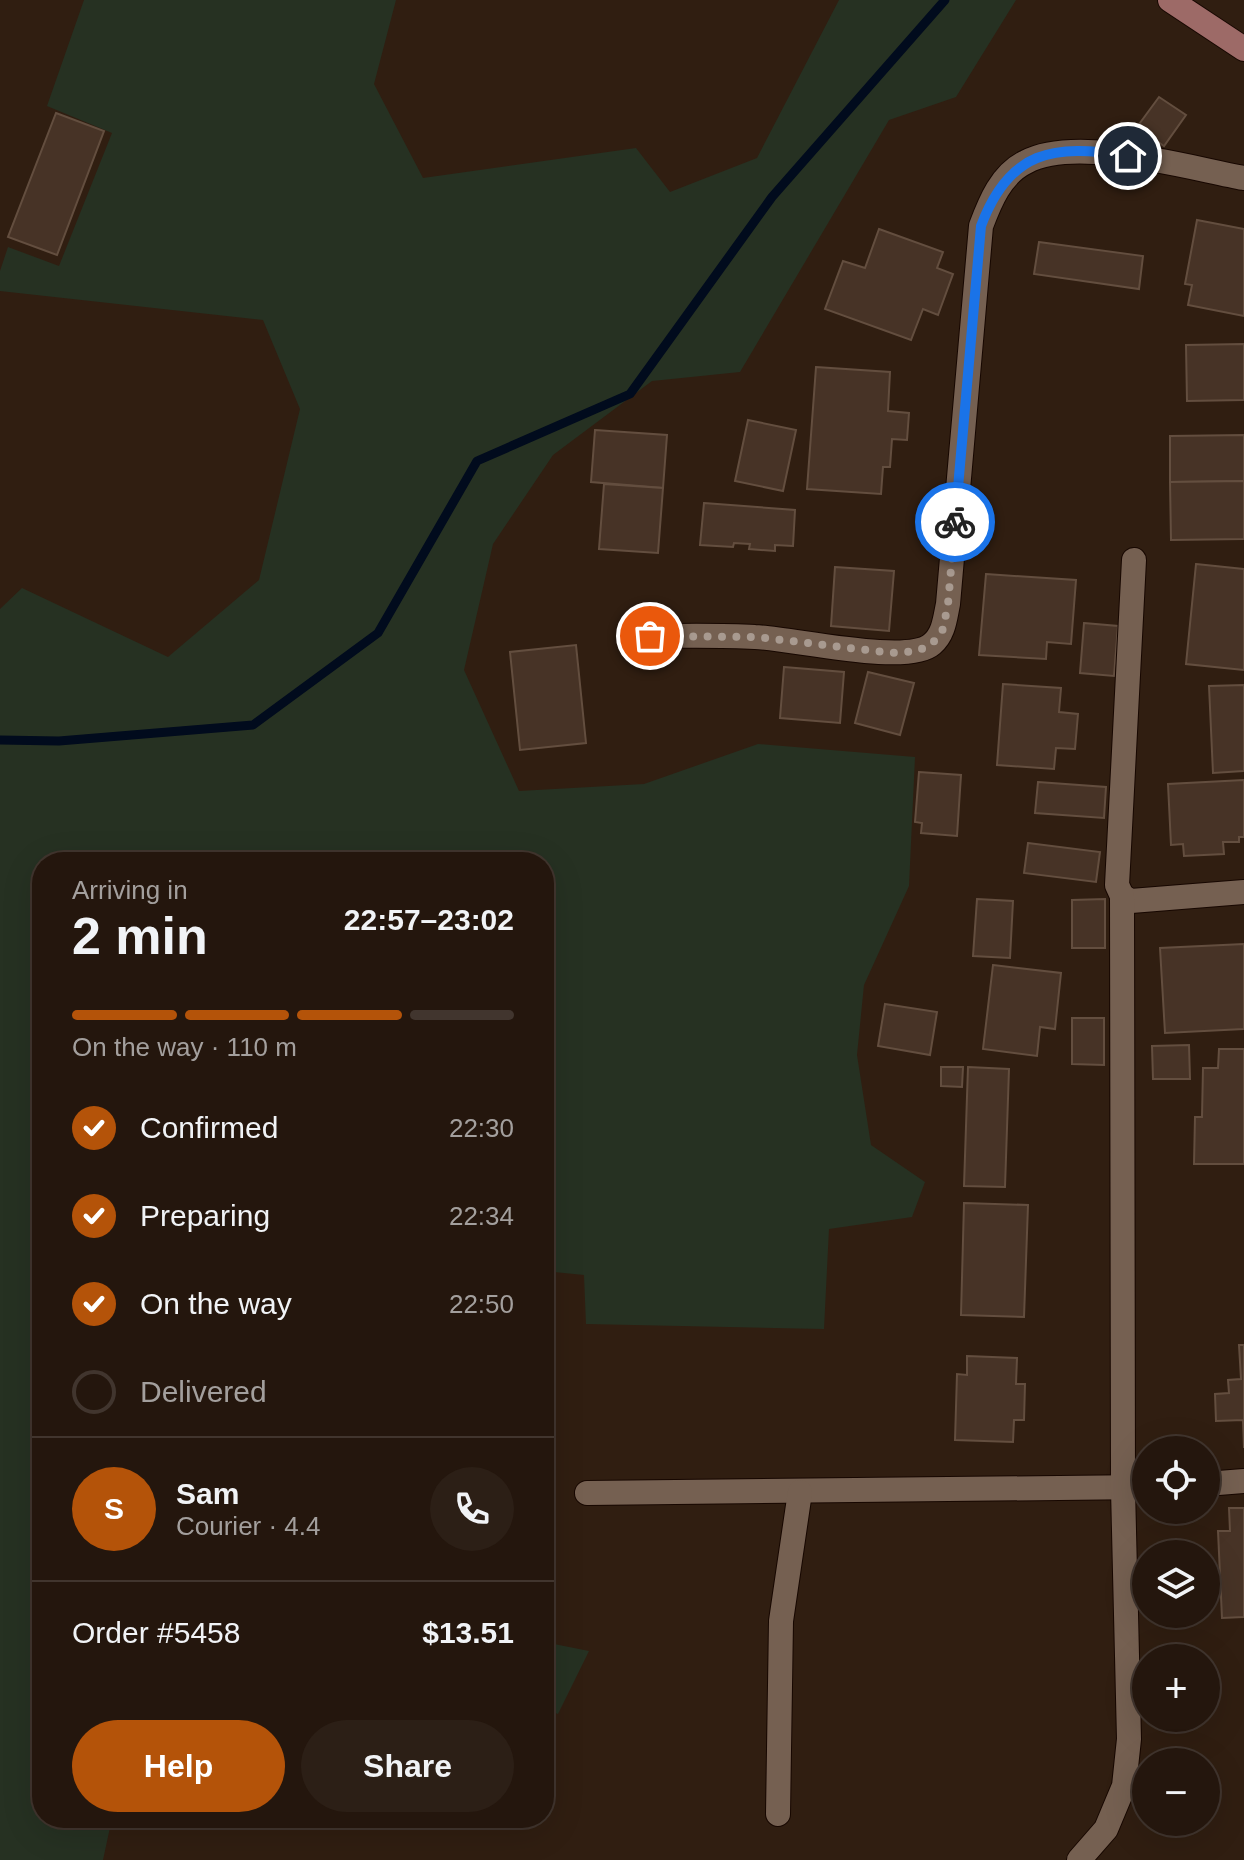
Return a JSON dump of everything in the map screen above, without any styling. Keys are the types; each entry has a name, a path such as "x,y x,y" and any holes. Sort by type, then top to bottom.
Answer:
{"street":[{"path":"1170,0 1244,49"},
{"path":"650,636 757,637 892,653 917,651 932,644 943,629 948,604 981,226 992,198 1009,174 1027,161 1056,154 1099,151 1244,178"},
{"path":"1133,1436 1122,896 1117,885 1134,560"},
{"path":"1122,896 1131,901 1244,892"},
{"path":"1220,1483 1244,1481"},
{"path":"587,1493 1132,1488"},
{"path":"778,1814 781,1621 800,1492"},
{"path":"1079,1860 1106,1829 1124,1786 1129,1739 1133,1524"}],"green space":[{"path":"84,0 396,0 374,84 423,178 636,148 670,192 757,158 839,0 1016,0 956,97 889,120 740,372 652,381 553,455 493,544 464,670 519,791 644,784 758,744 915,757 909,886 864,985 857,1055 871,1145 925,1182 912,1217 829,1229 824,1329 586,1324 584,1275 554,1272 554,852 32,852 32,1828 110,1828 103,1860 0,1860 0,609 22,588 168,657 259,580 300,409 263,320 0,291 0,271 8,247 59,266 112,133 47,106"},
{"path":"554,1644 589,1651 558,1714 554,1713"}],"building":[{"path":"1159,97 1186,115 1164,146 1137,127"},
{"path":"56,113 104,131 57,255 8,237"},
{"path":"1197,220 1244,229 1244,316 1188,305 1192,285 1185,284"},
{"path":"879,229 943,252 937,268 953,274 938,315 923,309 911,340 825,309 843,261 865,268"},
{"path":"1039,242 1143,256 1139,289 1034,274"},
{"path":"1244,344 1244,400 1187,401 1186,345"},
{"path":"816,367 890,372 888,411 909,413 907,440 892,439 890,467 883,467 881,494 807,489"},
{"path":"748,420 796,430 783,491 735,481"},
{"path":"595,430 667,435 663,488 591,482"},
{"path":"1244,435 1244,481 1170,482 1170,436"},
{"path":"1244,481 1244,539 1171,540 1170,482"},
{"path":"604,484 663,488 658,553 599,549"},
{"path":"704,503 795,510 793,546 775,545 775,551 749,549 750,544 734,543 733,547 700,545"},
{"path":"1196,564 1244,569 1244,670 1186,664"},
{"path":"835,567 894,571 889,631 831,626"},
{"path":"986,574 1076,580 1071,644 1047,642 1046,659 979,655"},
{"path":"1084,623 1118,626 1114,676 1080,673"},
{"path":"576,645 586,743 520,750 510,652"},
{"path":"784,667 844,672 840,723 780,718"},
{"path":"868,672 914,683 900,735 855,723"},
{"path":"1003,684 1061,688 1059,712 1078,714 1075,749 1056,748 1054,769 997,765"},
{"path":"1244,685 1244,771 1213,773 1209,686"},
{"path":"919,772 961,775 957,836 921,833 922,823 915,822"},
{"path":"1244,780 1244,837 1239,837 1239,842 1223,842 1224,854 1184,856 1183,844 1171,845 1168,784"},
{"path":"1038,782 1106,787 1104,818 1035,813"},
{"path":"1028,843 1100,852 1096,882 1024,873"},
{"path":"977,899 1013,901 1010,958 973,956"},
{"path":"1105,899 1105,948 1072,948 1072,900"},
{"path":"1244,944 1244,1029 1165,1033 1160,948"},
{"path":"993,965 1061,973 1055,1029 1040,1027 1037,1056 983,1049"},
{"path":"885,1004 937,1012 930,1055 878,1046"},
{"path":"1072,1018 1104,1018 1104,1065 1072,1064"},
{"path":"1189,1045 1190,1079 1153,1079 1152,1046"},
{"path":"1219,1049 1244,1049 1244,1164 1194,1164 1195,1117 1202,1117 1203,1068 1218,1068"},
{"path":"941,1067 963,1067 962,1087 941,1086"},
{"path":"968,1067 1009,1069 1005,1187 964,1186"},
{"path":"964,1203 1028,1205 1024,1317 961,1315"},
{"path":"1239,1345 1244,1345 1244,1448 1243,1420 1216,1421 1215,1394 1229,1393 1228,1380 1241,1379"},
{"path":"967,1356 1017,1358 1016,1384 1025,1384 1024,1420 1014,1420 1013,1442 955,1440 957,1374 967,1375"},
{"path":"1229,1508 1244,1508 1244,1617 1222,1618 1218,1531 1230,1531"}],"waterway":[{"path":"0,740 59,741 253,725 378,633 477,461 630,394 772,197 945,0"}],"way so far":[{"path":"650,636 757,637 892,653 917,651 932,644 943,629 955,522"}],"route":[{"path":"955,522 981,226 992,198 1009,174 1027,161 1056,154 1099,151 1128,156"}]}
